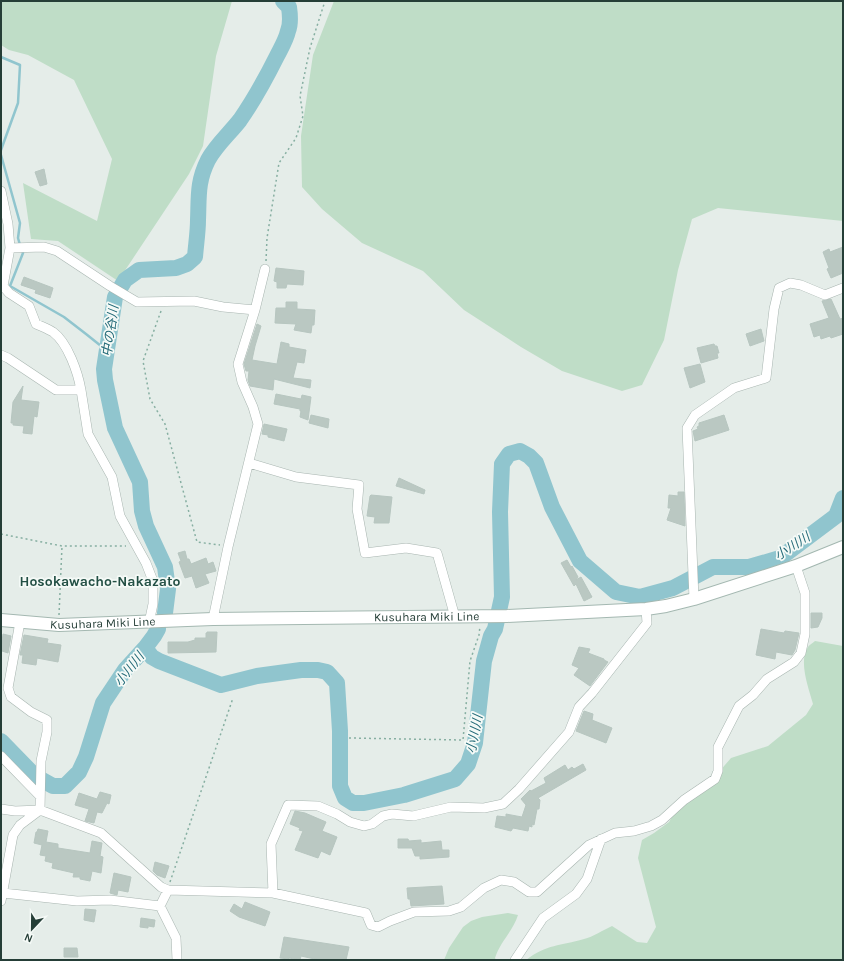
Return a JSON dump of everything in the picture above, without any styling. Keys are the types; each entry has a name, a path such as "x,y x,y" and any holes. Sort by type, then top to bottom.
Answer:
{"main road":[{"name":"Kusuhara Miki Line","path":"1,620 59,625 213,620 507,616 646,609 666,606 693,593 796,566 843,547"}],"street":[{"path":"1,191 13,248 3,286 9,293 29,306 36,324 54,333 65,344 79,379 88,434 112,477 120,516 146,563 153,581 153,604 150,622"},
{"path":"13,248 44,247 57,251 137,302 194,301 223,307 255,310"},
{"path":"213,620 228,547 258,424 253,407 242,382 238,364 255,310 265,268"},
{"path":"693,593 687,428 695,415 734,388 766,378 774,309 779,288 790,283 801,285 825,296 843,288"},
{"path":"1,355 8,358 56,390 81,390"},
{"path":"249,463 296,477 359,485 357,509 365,553 406,548 437,553 455,617"},
{"path":"1,809 15,811 40,810 101,833 161,887 168,890 273,893 366,913 371,925 378,927 414,912 449,912 461,907 484,888 501,880 514,882 529,892 537,892 588,845 615,833 634,831 651,826 662,820 684,800 715,779 718,771 718,747 740,706 753,696 767,679 794,662 801,653 805,634 805,593 796,566"},
{"path":"273,893 271,844 288,805 318,806 337,814 350,822 364,826 372,824 383,816 392,814 413,816 451,807 484,808 503,804 519,789 569,732 579,706 592,693 647,623 646,609"},
{"path":"20,622 8,688 11,697 31,712 47,720 47,732 41,762 40,810"},
{"path":"1,756 40,796"},
{"path":"40,810 20,825 14,835 2,897 77,901 110,900 160,906"},
{"path":"515,960 543,918 576,894 587,879 602,839"},
{"path":"160,906 168,890"},
{"path":"160,906 176,938 177,960"}],"path":[{"path":"265,268 267,238 279,163 296,138 303,116 300,96 310,48 325,1"},
{"path":"165,301 143,361 150,399 165,424 197,542 228,547"},
{"path":"1,534 62,546 137,546"},
{"path":"59,625 62,546"},
{"path":"349,738 463,740 470,661 479,635 481,616"},
{"path":"168,890 233,698"}],"green space":[{"path":"1,1 232,1 216,56 203,146 189,174 118,281 58,241 31,239 23,183 97,221 112,159 74,80 28,55 9,50 1,45"},
{"path":"334,1 843,1 843,221 718,208 692,219 678,270 664,340 642,385 622,391 562,371 521,347 464,310 423,271 362,243 322,209 302,187 301,136 313,55"},
{"path":"815,641 843,646 843,960 526,960 547,948 587,938 612,926 637,942 647,943 656,927 638,858 642,840 669,822 679,805 712,780 731,758 768,746 806,715 813,704 805,675 804,660 808,647"},
{"path":"508,913 518,915 516,921 497,952 495,958 496,960 444,960 449,948 463,927 471,921 482,917"}],"building":[{"path":"44,169 47,184 40,186 35,172"},
{"path":"843,247 843,273 831,278 823,252 829,249 830,252"},
{"path":"276,268 304,271 303,285 287,284 286,288 277,288 277,282 274,281"},
{"path":"24,277 53,288 50,298 35,293 36,290 21,285"},
{"path":"831,299 840,319 843,318 843,334 831,338 830,336 821,339 820,335 814,337 810,324 829,318 822,301"},
{"path":"286,302 297,302 297,309 315,310 314,325 312,325 311,333 294,330 296,324 275,323 276,308 286,308"},
{"path":"257,324 261,326 252,360 277,364 281,342 289,344 289,347 306,350 304,363 297,362 293,378 311,380 310,388 274,379 273,390 250,386 248,380 249,371 246,371 244,364"},
{"path":"761,329 764,341 750,346 746,334"},
{"path":"714,344 717,346 719,353 717,353 718,358 701,363 697,348"},
{"path":"700,364 705,382 690,388 684,368"},
{"path":"23,386 21,400 39,402 37,417 34,416 32,434 23,433 24,426 13,425 13,423 11,423 13,402"},
{"path":"276,394 301,399 302,395 311,397 308,420 300,417 300,409 274,404"},
{"path":"311,415 329,419 328,428 309,423"},
{"path":"724,415 729,430 695,441 693,431 698,429 697,427 699,426 699,423"},
{"path":"264,424 287,429 284,441 262,434"},
{"path":"399,478 425,490 424,494 396,486"},
{"path":"678,492 684,492 685,526 667,520 671,508 668,508 669,495 678,496"},
{"path":"371,495 392,497 389,523 374,523 375,517 367,516"},
{"path":"185,551 187,559 189,559 191,564 206,558 208,564 213,562 216,571 205,574 209,583 196,588 192,576 185,578 179,562 181,561 178,553"},
{"path":"567,560 578,577 576,580 581,577 592,597 584,601 576,584 574,586 561,563"},
{"path":"811,613 822,613 822,618 818,627 811,628"},
{"path":"761,629 784,633 785,631 799,633 795,650 792,655 776,652 775,659 756,655"},
{"path":"207,632 217,632 216,652 168,653 168,642 188,642 195,640 195,638 206,638"},
{"path":"3,634 11,636 8,653 2,651 1,648"},
{"path":"24,635 48,639 47,643 61,645 58,662 37,658 36,665 22,663 23,655 20,655"},
{"path":"579,647 590,649 588,653 608,662 590,686 574,675 579,668 572,665"},
{"path":"584,711 593,714 592,720 612,728 606,743 576,731"},
{"path":"583,764 586,770 538,798 540,800 539,809 537,809 534,825 532,824 532,827 529,826 528,831 513,828 511,831 495,827 497,816 506,817 506,814 522,817 526,805 521,799 530,790 531,791 546,783 544,778 565,765 568,770 572,767 574,769"},
{"path":"100,792 111,795 109,804 107,803 102,813 97,812 94,823 85,821 89,809 75,805 79,793 97,799"},
{"path":"295,811 305,813 326,822 322,831 337,837 330,855 321,851 318,858 295,850 303,831 299,830 300,828 290,824"},
{"path":"38,829 48,831 46,842 58,844 58,848 90,853 92,841 102,843 100,856 103,857 101,873 92,871 90,881 80,879 80,877 73,877 74,873 52,868 53,863 45,861 46,856 40,855 42,845 34,843"},
{"path":"398,839 408,839 409,841 421,840 421,843 441,841 442,850 449,850 449,857 420,859 420,856 415,856 412,848 398,848"},
{"path":"155,862 169,866 165,878 157,875 153,871"},
{"path":"114,873 131,877 128,892 118,890 117,895 110,893"},
{"path":"442,886 444,904 411,906 410,899 408,899 407,888"},
{"path":"245,902 270,912 265,926 239,917 230,911 234,904 242,909"},
{"path":"85,909 96,910 94,922 84,920"},
{"path":"141,918 155,920 154,927 140,927"},
{"path":"284,937 349,947 346,960 319,960 301,956 300,960 280,958"},
{"path":"64,948 77,948 78,957 64,957"}],"waterway":[{"name":"中の谷川","path":"165,613 168,589 165,567 146,526 142,511 140,482 115,428 105,380 104,369 115,297 125,280 139,270 176,268 187,264 195,257 198,229 199,190 204,168 215,149 240,120 250,105 286,38 290,19 289,7 283,1"},
{"path":"1,57 20,65 18,103 1,150"},
{"path":"1,155 20,223 18,238 20,245"},
{"path":"22,250 23,253 10,286 64,317 106,350"},
{"name":"小川川","path":"1,741 35,776 53,786 65,786 79,772 86,757 103,703 125,670 145,648 152,657 159,661 221,685 257,676 301,670 318,670 327,672 337,683 340,731 340,786 345,798 353,803 364,803 404,795 455,779 468,764 475,743 484,661 491,636 495,629 502,597 500,512 502,464 509,454 520,451 529,456 536,463 552,507 580,561 616,592 640,597 673,588 713,567 749,567 780,558 836,516 843,498"},
{"name":"中の谷川","path":"145,648 158,629"}],"district":[{"name":"Hosokawacho-Nakazato","path":"100,581"}]}
